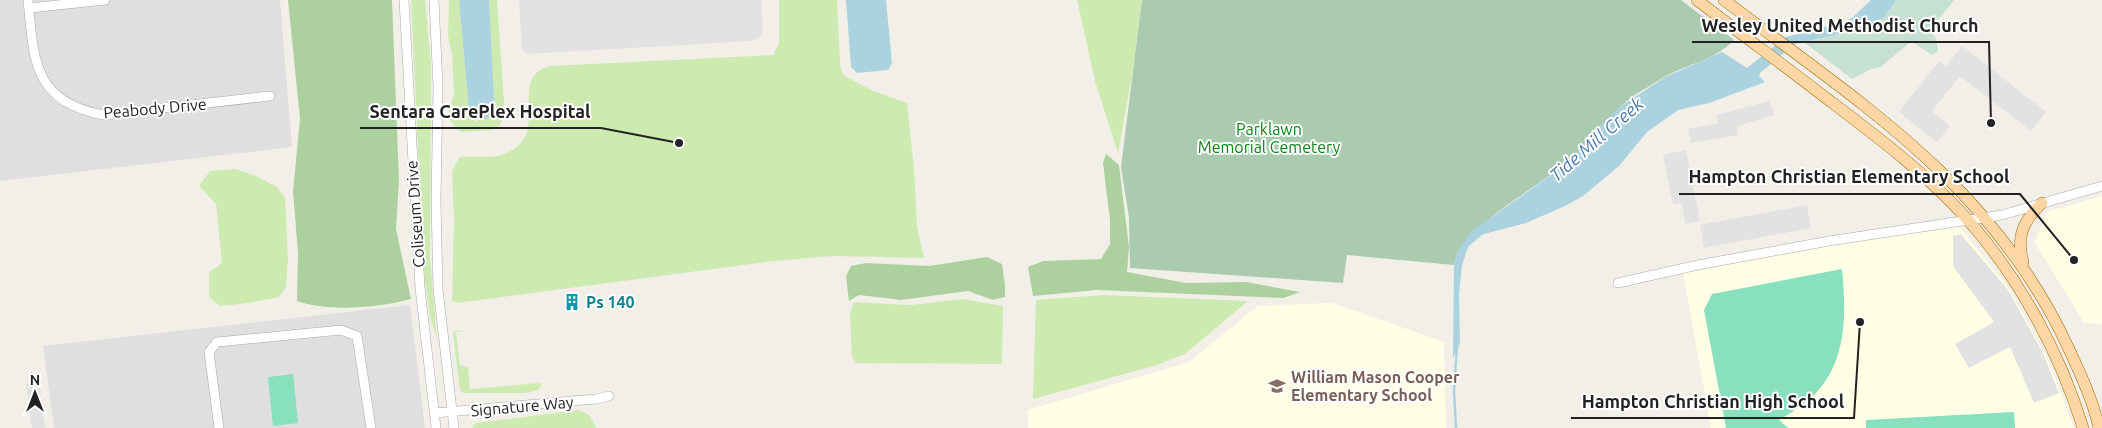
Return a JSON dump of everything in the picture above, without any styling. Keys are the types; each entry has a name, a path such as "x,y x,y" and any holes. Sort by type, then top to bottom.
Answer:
{"main road":[{"path":"1697,0 1893,148 1935,186 1967,220 2006,270 2035,316 2066,381 2083,428"},
{"path":"1724,0 1900,134 1937,166 1986,218 2025,268 2064,337 2082,376 2099,428"},
{"path":"2025,268 2020,250 2021,231 2031,214 2042,203"}],"street":[{"path":"28,4 105,0"},
{"name":"Coliseum Drive","path":"404,0 420,288 436,428"},
{"name":"Coliseum Drive","path":"434,0 438,87 436,201 438,289 454,428"},
{"name":"Peabody Drive","path":"28,4 38,70 48,87 63,100 81,110 103,115 270,96"},
{"path":"1618,283 1691,266 1829,241 1986,218 2102,186"},
{"path":"219,428 209,352 217,342 341,330 357,336 371,428"},
{"name":"Signature Way","path":"434,413 596,399 609,396"}],"shaded area":[{"path":"0,0 280,0 292,147 0,181"},
{"path":"519,0 761,0 763,29 761,36 752,41 527,54 522,50"},
{"path":"1896,0 1954,0 1930,30 1936,39 1938,51 1932,55 1911,41 1881,67 1871,69 1852,79 1804,42 1870,27 1885,16"},
{"path":"1962,46 2046,112 2031,131 1960,76 1932,111 1950,126 1937,142 1899,112 1939,61 1946,66"},
{"path":"1769,101 1774,115 1737,126 1738,135 1691,143 1688,129 1718,123 1716,115"},
{"path":"1686,150 1700,221 1685,224 1682,203 1673,204 1663,155"},
{"path":"2102,196 2102,324 2084,323 2035,243 2047,212"},
{"path":"1807,205 1811,228 1704,248 1700,225"},
{"path":"1958,225 2010,290 2049,362 2074,428 1711,428 1683,273 1830,245"},
{"path":"1961,234 2008,290 2042,351 2059,393 2034,403 2010,347 1969,368 1955,344 1994,322 1953,266 1953,236"},
{"name":"William Mason Cooper Elementary School","path":"1332,303 1444,342 1446,428 1028,428 1028,410 1189,362 1258,306"},
{"path":"410,305 425,428 54,428 43,346"},
{"path":"39,382 45,428 32,428 26,384"}],"green space":[{"path":"288,0 392,0 399,181 396,229 411,299 384,305 353,308 323,307 297,301 298,253 293,192 300,119"},
{"path":"411,0 425,0 431,64 430,257 437,340 430,316 424,273"},
{"path":"449,0 459,0 469,110 473,120 477,121 493,110 489,0 497,0 505,116 499,126 491,130 461,132 456,129 448,117 454,93 452,54 448,36"},
{"path":"779,0 837,0 840,64 843,75 871,90 907,103 914,169 917,226 924,258 832,256 773,261 457,303 452,301 454,219 452,171 459,158 501,155 515,148 524,139 528,128 531,83 536,73 550,66 773,55 779,44"},
{"path":"1077,0 1142,0 1134,64 1118,153 1095,81"},
{"name":"Parklawn Memorial Cemetery","path":"1142,0 1681,0 1734,40 1727,47 1701,61 1673,72 1628,100 1570,159 1486,221 1471,235 1460,250 1454,265 1347,255 1343,283 1130,268 1129,218 1121,167"},
{"path":"1106,154 1119,165 1129,247 1127,272 1186,283 1246,282 1300,292 1284,298 1097,290 1033,296 1028,267 1043,261 1101,259 1110,244 1110,220 1103,163"},
{"path":"236,169 256,176 277,187 285,197 288,259 286,287 279,297 220,306 209,297 209,272 222,263 216,204 199,186 210,171"},
{"path":"987,257 1002,264 1005,297 993,300 968,291 901,300 859,295 849,301 846,276 851,266 866,263 929,266"},
{"path":"1842,269 1844,317 1842,334 1834,365 1826,380 1808,401 1779,420 1788,428 1726,428 1704,310 1712,294"},
{"path":"1103,295 1248,301 1185,354 1157,365 1033,399 1036,300"},
{"path":"963,299 1003,306 1002,364 856,363 852,357 850,313 854,302 910,305"},
{"path":"453,331 464,331 456,332 460,365 468,368 470,389 538,383 542,385 538,390 526,393 463,393 460,390 453,334"},
{"path":"293,374 298,423 273,426 268,377"},
{"path":"579,410 589,415 597,428 472,428 475,423"},
{"path":"2014,412 2015,428 1866,428 1866,420"}],"water":[{"path":"459,0 489,0 494,100 493,110 487,119 473,120 469,110"},
{"path":"846,0 886,0 892,63 888,70 857,73 851,67"},
{"path":"1871,0 1896,0 1885,16 1870,27 1795,44 1760,73 1759,76 1765,82 1709,103 1678,110 1647,132 1619,166 1583,196 1526,223 1484,234 1477,239 1468,247 1462,265 1459,293 1460,343 1453,358 1454,265 1457,252 1472,231 1551,175 1570,159 1617,109 1665,77 1722,52 1747,68 1786,37 1843,22 1852,18"}],"waterway":[{"name":"Tide Mill Creek","path":"1456,428 1454,391 1457,347"}],"place":[{"name":"Wesley United Methodist Church","path":"1991,123"},
{"name":"Sentara CarePlex Hospital","path":"679,143"},
{"name":"Hampton Christian Elementary School","path":"2074,260"},
{"name":"Ps 140","path":"572,302"},
{"name":"Hampton Christian High School","path":"1860,322"},
{"name":"William Mason Cooper Elementary School","path":"1277,386"}]}
